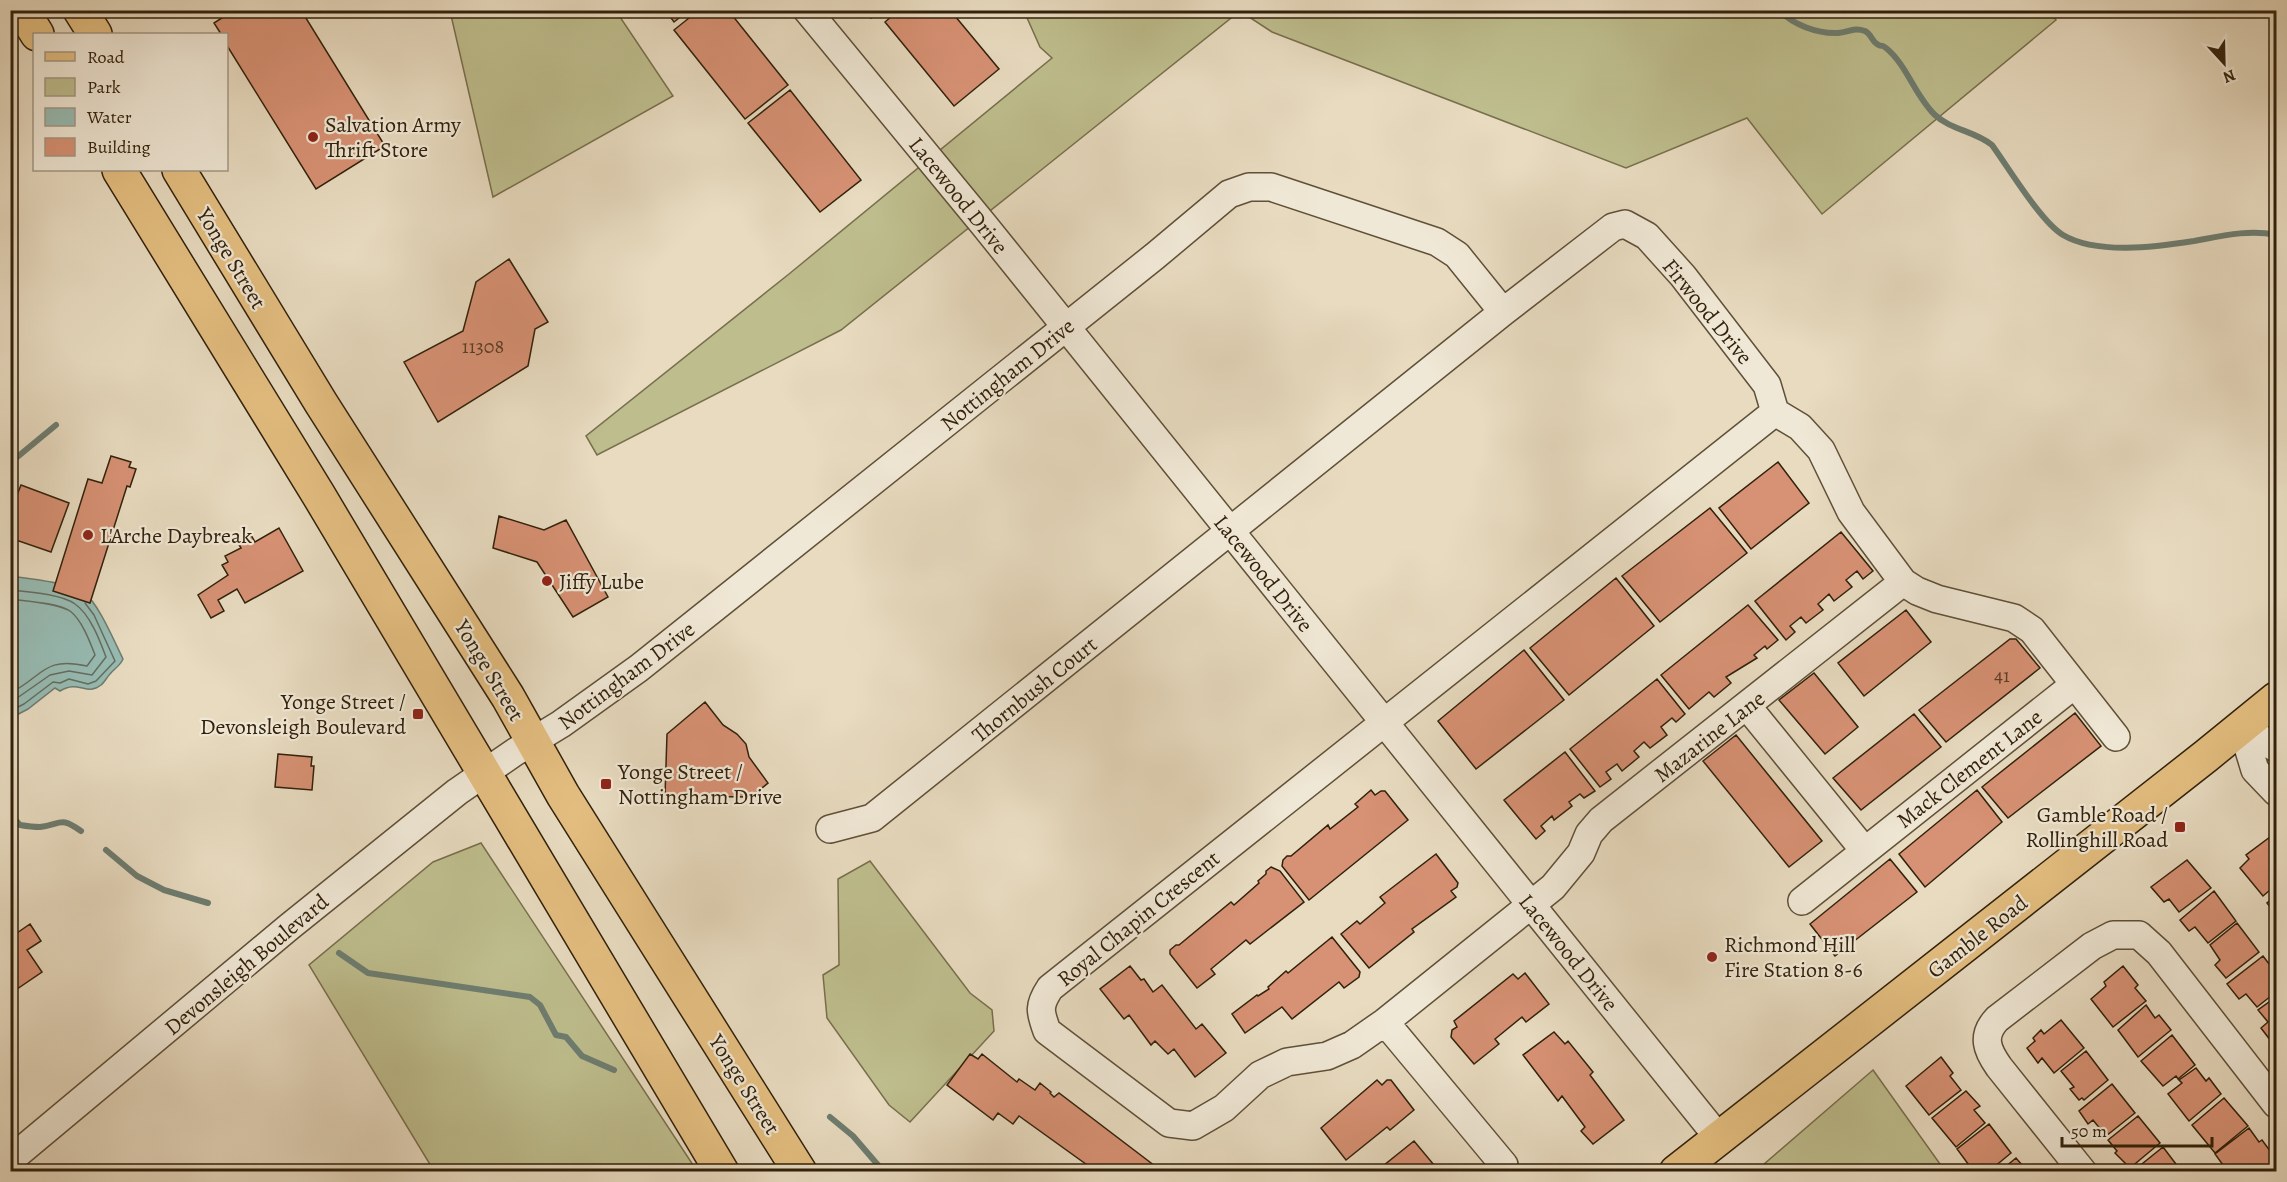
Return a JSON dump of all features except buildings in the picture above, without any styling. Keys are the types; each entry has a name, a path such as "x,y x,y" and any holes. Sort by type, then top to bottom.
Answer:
{"main road":[{"path":"22,10 36,33"},
{"path":"80,10 94,33"},
{"path":"120,171 318,494 722,1172"},
{"name":"Yonge Street","path":"180,171 321,403 508,697 563,795 800,1172"},
{"name":"Gamble Road","path":"1676,1172 2277,699"}],"street":[{"name":"Lacewood Drive","path":"807,10 1719,1137"},
{"name":"Nottingham Drive","path":"484,772 532,742 639,668 1229,194 1249,187 1271,187 1437,242 1457,255 1503,312"},
{"name":"Firwood Drive","path":"1230,532 1503,312 1612,228 1625,224 1647,236 1683,276 1767,385 1775,412"},
{"path":"1383,723 1775,412 1800,427 1821,450 1851,512 1903,582 1937,599 2014,618 2032,630 2116,737"},
{"name":"Thornbush Court","path":"830,829 872,818 1230,532"},
{"name":"Mazarine Lane","path":"1530,904 1553,887 1568,870 1581,853 1589,834 1601,820 1903,582"},
{"name":"Mack Clement Lane","path":"1802,901 2074,685"},
{"path":"1747,706 1864,850"},
{"name":"Royal Chapin Crescent","path":"1383,723 1050,988 1042,1001 1041,1014 1047,1031 1169,1123 1193,1126 1224,1108 1260,1075 1287,1062 1327,1056 1352,1045 1384,1022 1530,904"},
{"path":"2242,727 2277,748"},
{"path":"2242,727 2255,770 2277,792"},
{"name":"Devonsleigh Boulevard","path":"10,1160 289,927 484,772"},
{"path":"2083,1172 1988,1052 1987,1040 1991,1025 1997,1019 2092,946 2113,935 2139,935 2159,953 2277,1104"},
{"path":"1384,1022 1504,1166"}],"green space":[{"path":"2047,10 2056,20 1822,214 1747,118 1626,168 1272,32 1240,11 841,330 597,455 586,436 789,274 1052,58 1040,47 1024,11"},
{"path":"450,11 616,11 673,96 493,197"},
{"path":"481,843 697,1171 434,1171 309,965 433,862"},
{"path":"870,861 970,993 992,1010 994,1031 910,1122 889,1105 827,1018 823,975 839,965 838,879"},
{"path":"1873,1070 1945,1171 1756,1171"}],"water":[{"path":"10,576 68,586 84,593 106,623 123,659 96,688 72,687 60,691 55,688 28,709 11,718"}],"waterway":[{"path":"1779,10 1791,20 1814,30 1838,33 1858,29 1867,32 1875,43 1884,47 1900,63 1922,99 1935,115 1948,124 1992,145 2035,207 2063,235 2092,245 2127,248 2246,233 2276,235"},
{"path":"10,463 56,425"},
{"path":"10,814 20,825 40,827 65,822 81,831"},
{"path":"106,850 137,876 164,890 208,903"},
{"path":"339,953 368,973 530,997 540,1005 556,1035 566,1037 582,1056 614,1070"},
{"path":"830,1117 853,1136 884,1172"}],"place":[{"name":"Salvation Army Thrift Store","path":"313,137"},
{"name":"L'Arche Daybreak","path":"88,535"},
{"name":"Jiffy Lube","path":"547,581"},
{"name":"Yonge Street / Devonsleigh Boulevard","path":"418,714"},
{"name":"Yonge Street / Nottingham Drive","path":"606,784"},
{"name":"Gamble Road / Rollinghill Road","path":"2180,827"},
{"name":"Richmond Hill Fire Station 8-6","path":"1712,957"}]}
